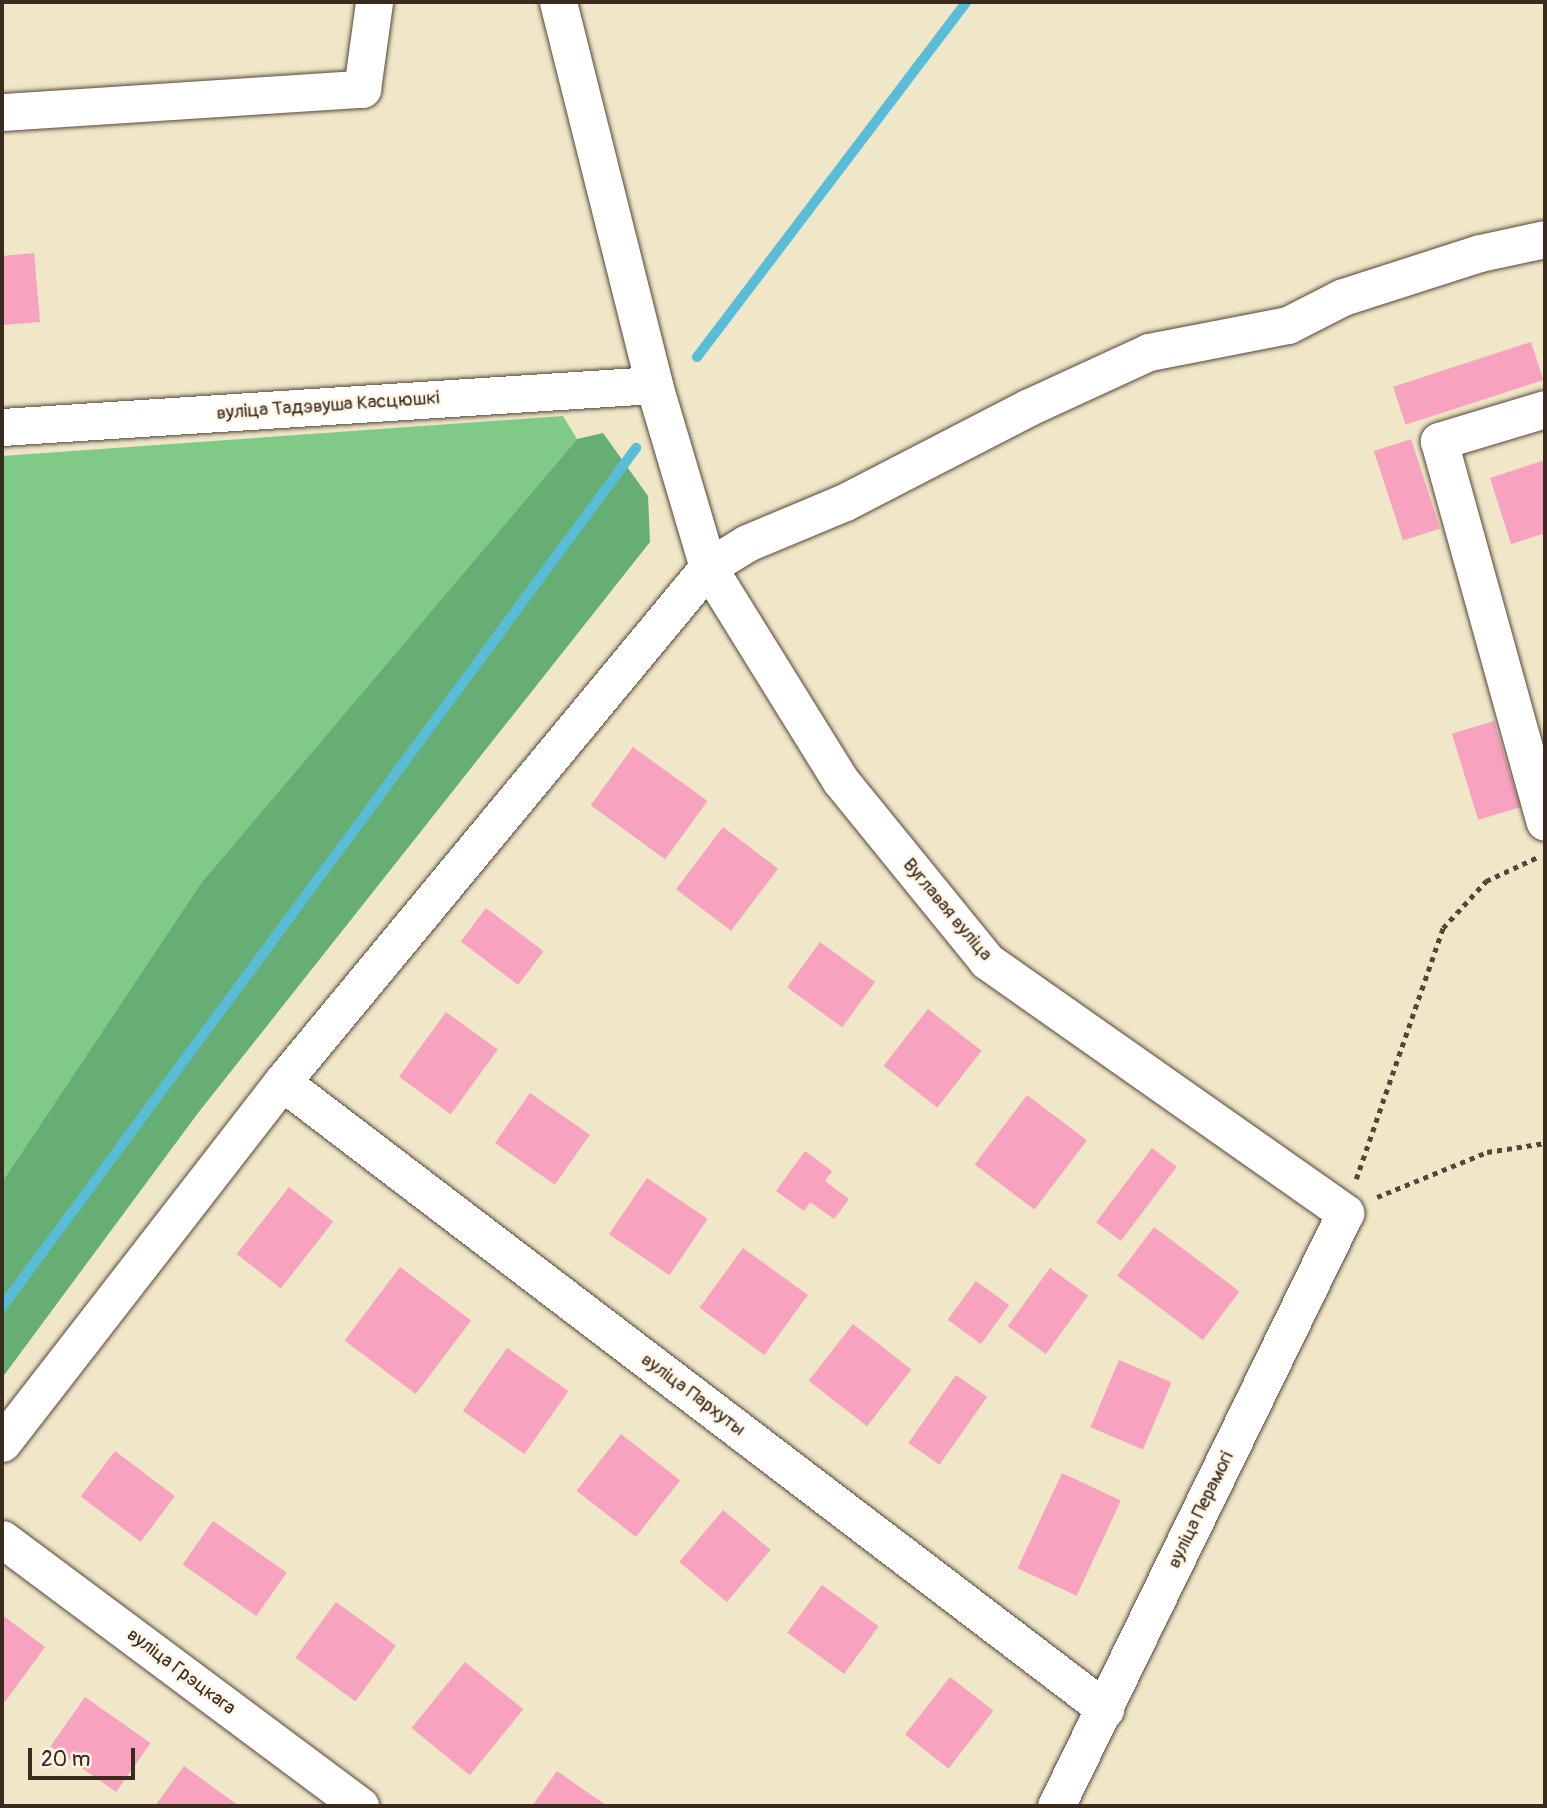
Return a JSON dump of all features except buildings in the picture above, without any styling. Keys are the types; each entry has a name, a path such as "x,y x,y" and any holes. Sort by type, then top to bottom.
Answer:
{"street":[{"path":"2,112 362,89 374,2"},
{"name":"Вуглавая вуліца","path":"558,2 654,385 708,567 840,780 987,961 1345,1213"},
{"path":"2,1443 282,1082 708,567 747,543 845,502 1027,408 1150,352 1288,325 1343,297 1480,253 1545,239"},
{"name":"вуліца Тадэвуша Касцюшкі","path":"2,427 654,385"},
{"path":"1545,408 1439,440 1545,822"},
{"name":"вуліца Пархуты","path":"282,1082 1105,1709"},
{"name":"вуліца Перамогі","path":"1056,1806 1345,1213"},
{"name":"вуліца Грэцкага","path":"2,1539 360,1806"}],"path":[{"path":"1345,1213 1443,928 1486,881 1545,853"},
{"path":"1345,1213 1488,1152 1545,1143"}],"green space":[{"path":"563,416 577,439 201,883 2,1182 2,456"},
{"path":"603,433 648,496 650,542 198,1113 2,1378 2,1182 201,883 577,439"}],"waterway":[{"path":"697,357 966,2"},
{"path":"2,1307 636,448"}]}
